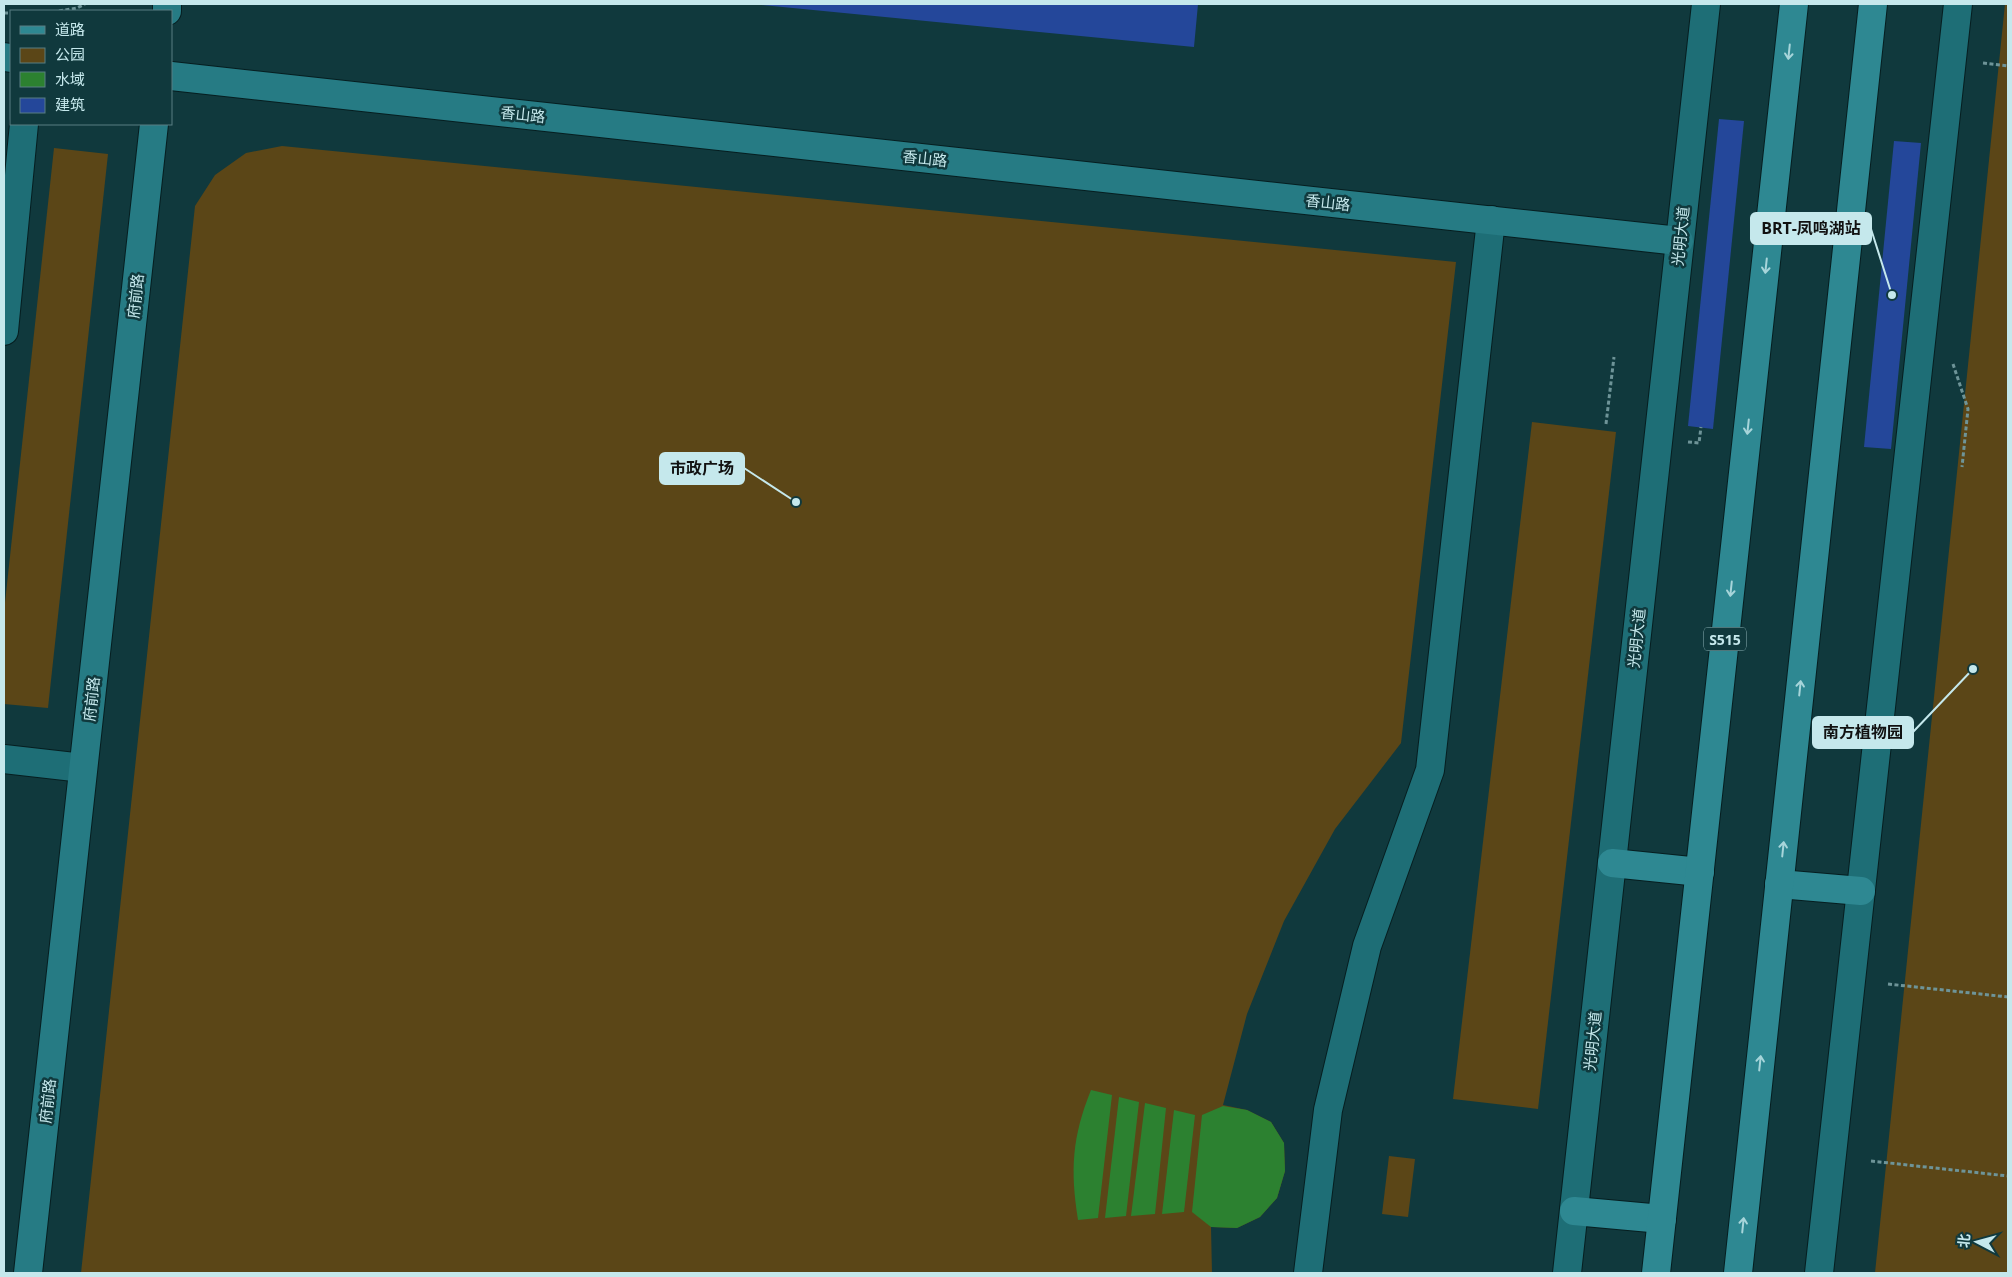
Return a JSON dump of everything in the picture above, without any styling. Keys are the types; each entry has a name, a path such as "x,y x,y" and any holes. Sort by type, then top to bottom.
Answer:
{"main road":[{"name":"S515","path":"1656,1273 1794,4"},
{"path":"1738,1273 1873,4"},
{"path":"1612,863 1700,872"},
{"path":"1779,884 1861,891"},
{"path":"1574,1211 1662,1219"}],"street":[{"name":"光明大道","path":"1567,1273 1706,4"},
{"path":"1819,1273 1958,4"},
{"name":"香山路","path":"172,76 1679,241"},
{"path":"4,331 24,125"},
{"name":"府前路","path":"28,1273 154,125"},
{"path":"1308,1273 1328,1110 1367,946 1430,770 1492,220"},
{"path":"4,759 84,768"}],"path":[{"path":"65,10 77,8 85,4"},
{"path":"1983,63 2008,66"},
{"path":"1606,424 1614,357"},
{"path":"1953,364 1968,409 1962,467"},
{"path":"1888,984 2008,997"},
{"path":"1871,1161 2008,1176"}],"green space":[{"path":"2005,4 2008,4 2008,1273 1875,1273"},
{"path":"282,146 1456,262 1401,743 1335,829 1284,921 1247,1014 1223,1105 1247,1110 1271,1122 1284,1143 1285,1171 1277,1198 1260,1217 1237,1228 1211,1227 1212,1273 81,1273 195,206 215,175 246,153"},
{"path":"54,148 108,154 48,708 4,704 4,612"},
{"path":"1532,422 1616,432 1538,1109 1453,1099"},
{"path":"1389,1156 1415,1159 1408,1217 1382,1214"}],"water":[{"path":"1091,1090 1112,1095 1098,1218 1078,1220 1075,1202 1074,1154 1080,1123"},
{"path":"1119,1097 1139,1102 1126,1216 1105,1218"},
{"path":"1145,1103 1166,1108 1155,1214 1131,1216"},
{"path":"1223,1106 1247,1110 1271,1122 1284,1143 1285,1171 1277,1198 1260,1217 1237,1228 1211,1227 1192,1212 1202,1115"},
{"path":"1174,1110 1195,1115 1184,1212 1162,1214"}],"building":[{"path":"752,4 1198,4 1194,47"},
{"path":"1719,119 1744,121 1713,429 1688,426"},
{"path":"1894,141 1921,143 1891,449 1864,447"}],"place":[{"name":"BRT-凤鸣湖站","path":"1892,295"},
{"name":"市政广场","path":"796,502"},
{"name":"南方植物园","path":"1973,669"}]}
